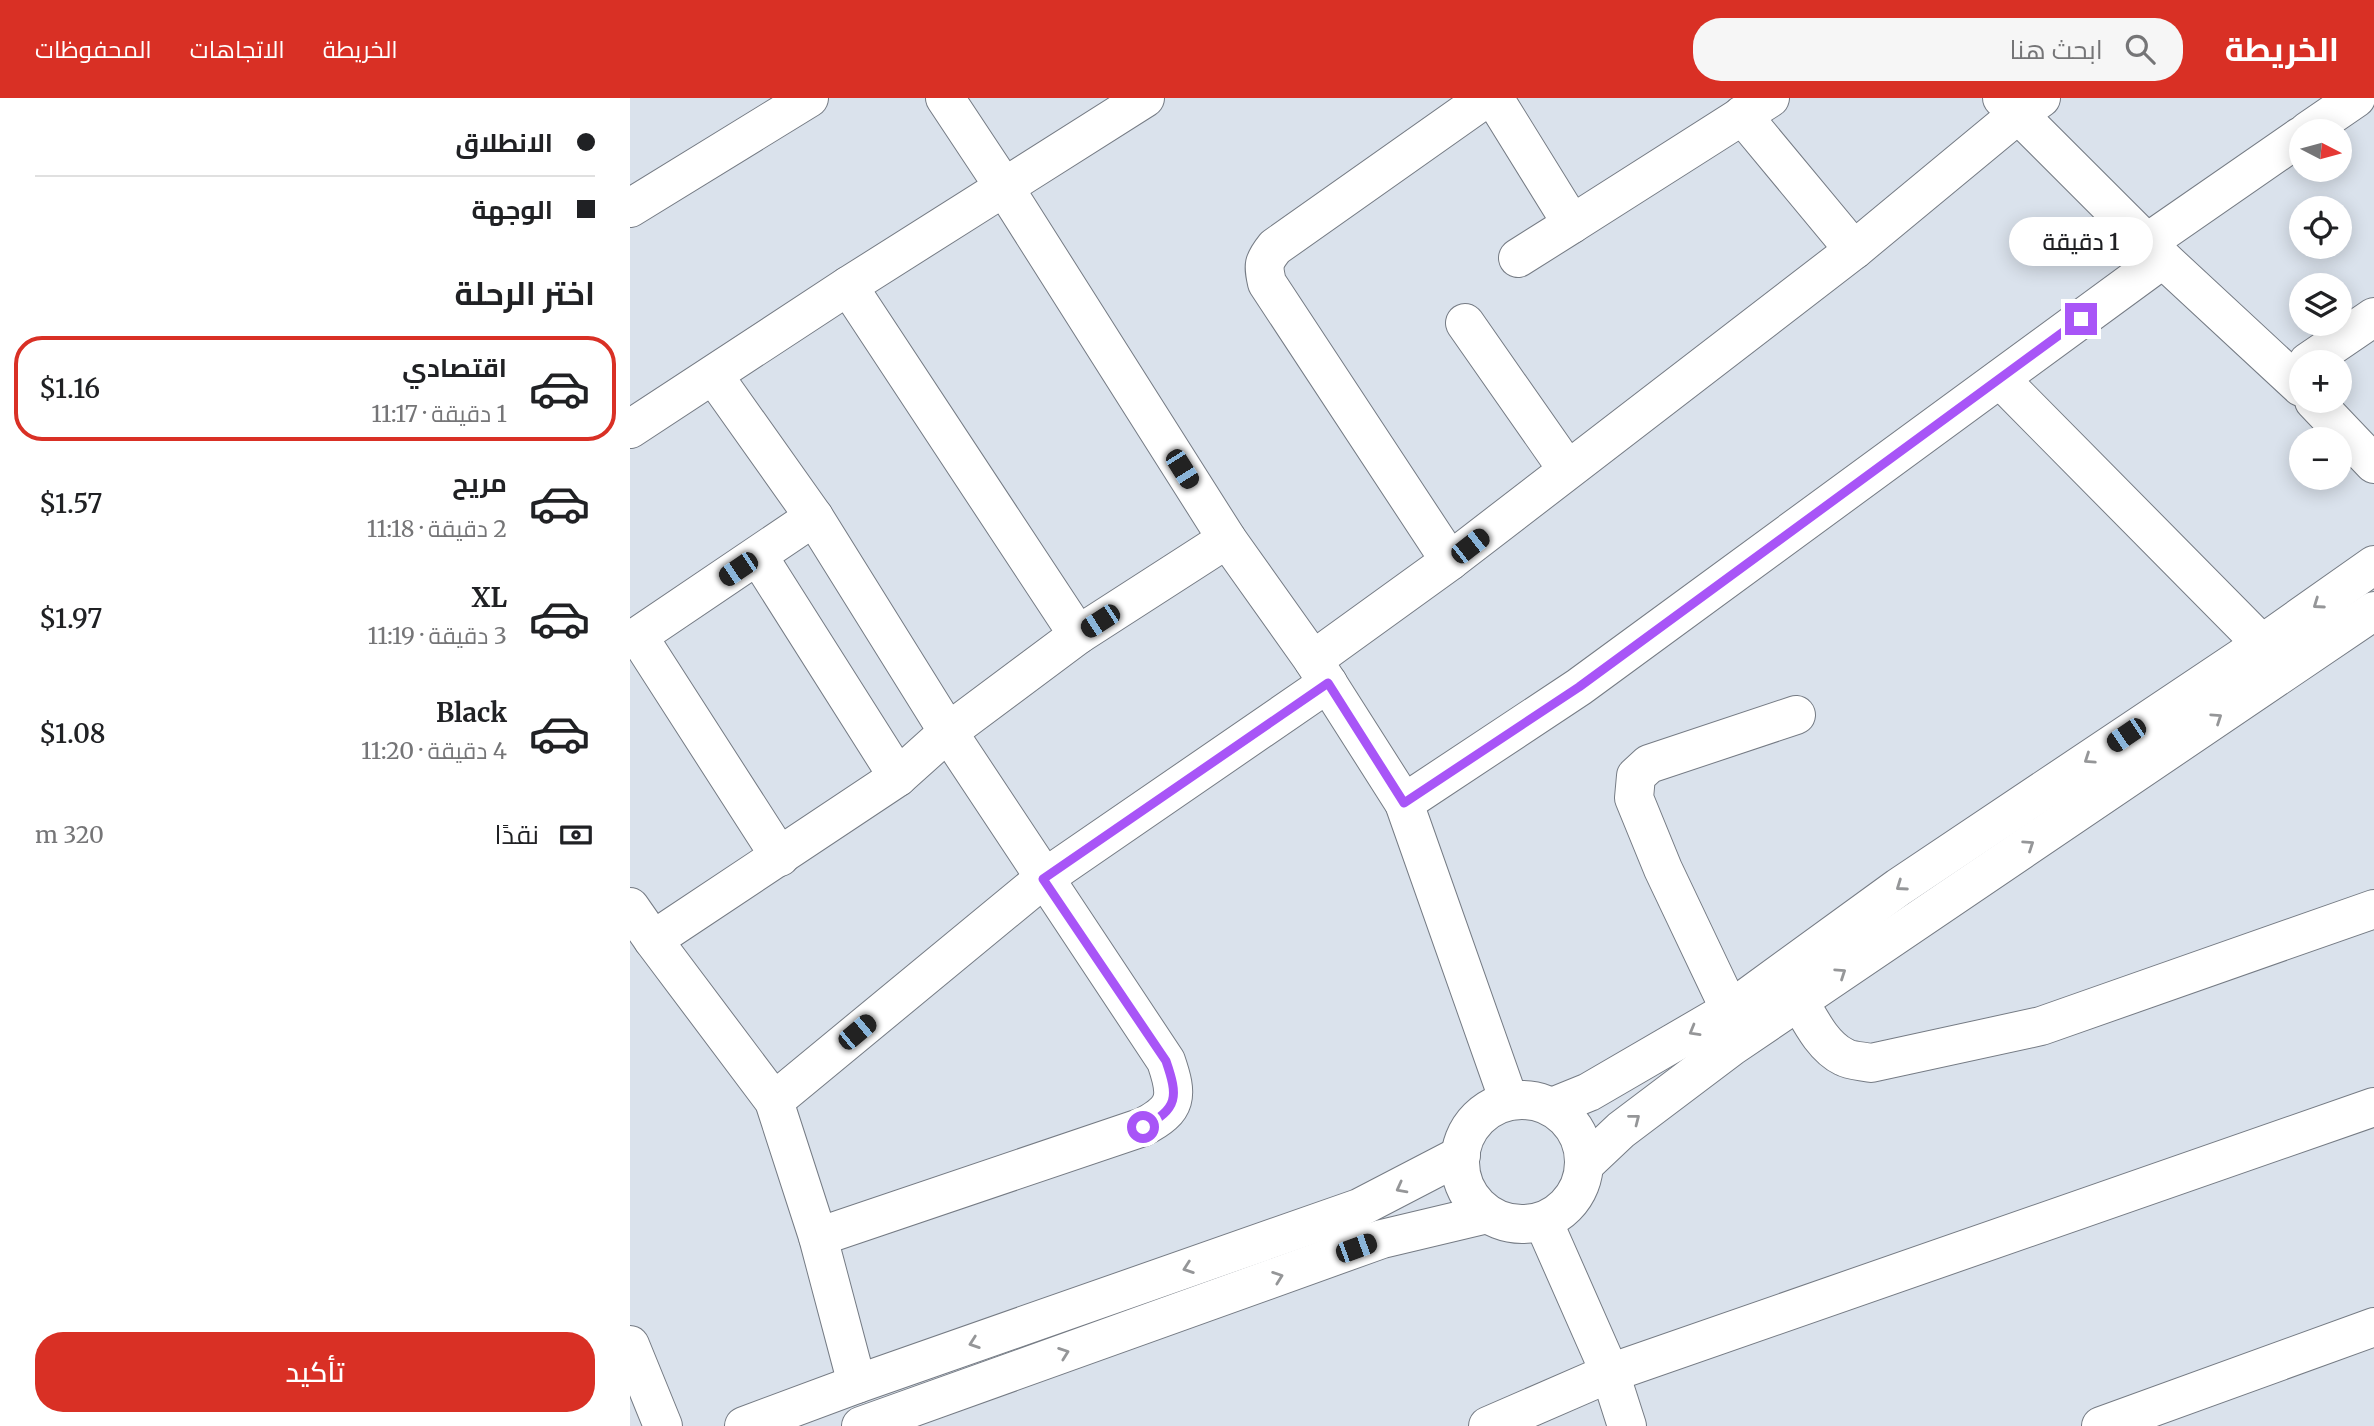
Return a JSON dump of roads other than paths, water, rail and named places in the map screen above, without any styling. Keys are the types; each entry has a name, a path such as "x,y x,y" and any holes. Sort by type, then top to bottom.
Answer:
{"street":[{"path":"632,203 809,98"},
{"path":"944,98 1004,187 1227,539 1320,672 1404,803 1509,1101"},
{"path":"630,429 848,285 1145,98"},
{"path":"1450,561 1267,283 1263,267 1275,247 1486,98"},
{"path":"1494,98 1572,224"},
{"path":"2325,119 2356,98"},
{"path":"774,1101 1043,879 1320,672 1450,561 1854,250 2020,104 2155,251 2289,366"},
{"path":"1518,258 1756,106 1854,250"},
{"path":"1404,803 1579,687 2000,379 2155,251 2289,145"},
{"path":"848,285 1078,635"},
{"path":"2336,350 2374,317"},
{"path":"1465,323 1567,469"},
{"path":"714,376 814,517 1043,879 1166,1061 1174,1085 1173,1102 1162,1117 1143,1127 818,1237"},
{"path":"2000,379 2272,659"},
{"path":"2332,413 2374,464"},
{"path":"780,857 634,638 814,517"},
{"path":"653,940 898,777 948,732 1078,635 1227,539"},
{"path":"758,556 898,777"},
{"path":"1585,1164 1621,1130 1731,1047 1799,1001 2272,659 2374,565"},
{"path":"1552,1107 1589,1092 1730,1010 1899,887 2272,659 2374,611"},
{"path":"1730,1010 1663,869 1634,798 1636,776 1649,764 1797,715"},
{"path":"630,907 774,1101 818,1237 857,1384"},
{"path":"1799,1001 1832,1049 1844,1057 1871,1063 2041,1026 2374,909"},
{"path":"1524,1100 1552,1107 1570,1122 1581,1142 1585,1164 1581,1183 1573,1199 1560,1212 1543,1221 1524,1225 1504,1222 1487,1214 1471,1198 1462,1178 1461,1155 1465,1136 1476,1121 1491,1108 1509,1101 1524,1100"},
{"path":"1488,1426 1610,1373 2374,1107"},
{"path":"744,1426 1359,1208 1461,1155"},
{"path":"861,1426 1382,1239 1487,1214"},
{"path":"1543,1221 1610,1373 1627,1426"},
{"path":"2101,1426 2374,1326"},
{"path":"630,1345 663,1426"}]}
